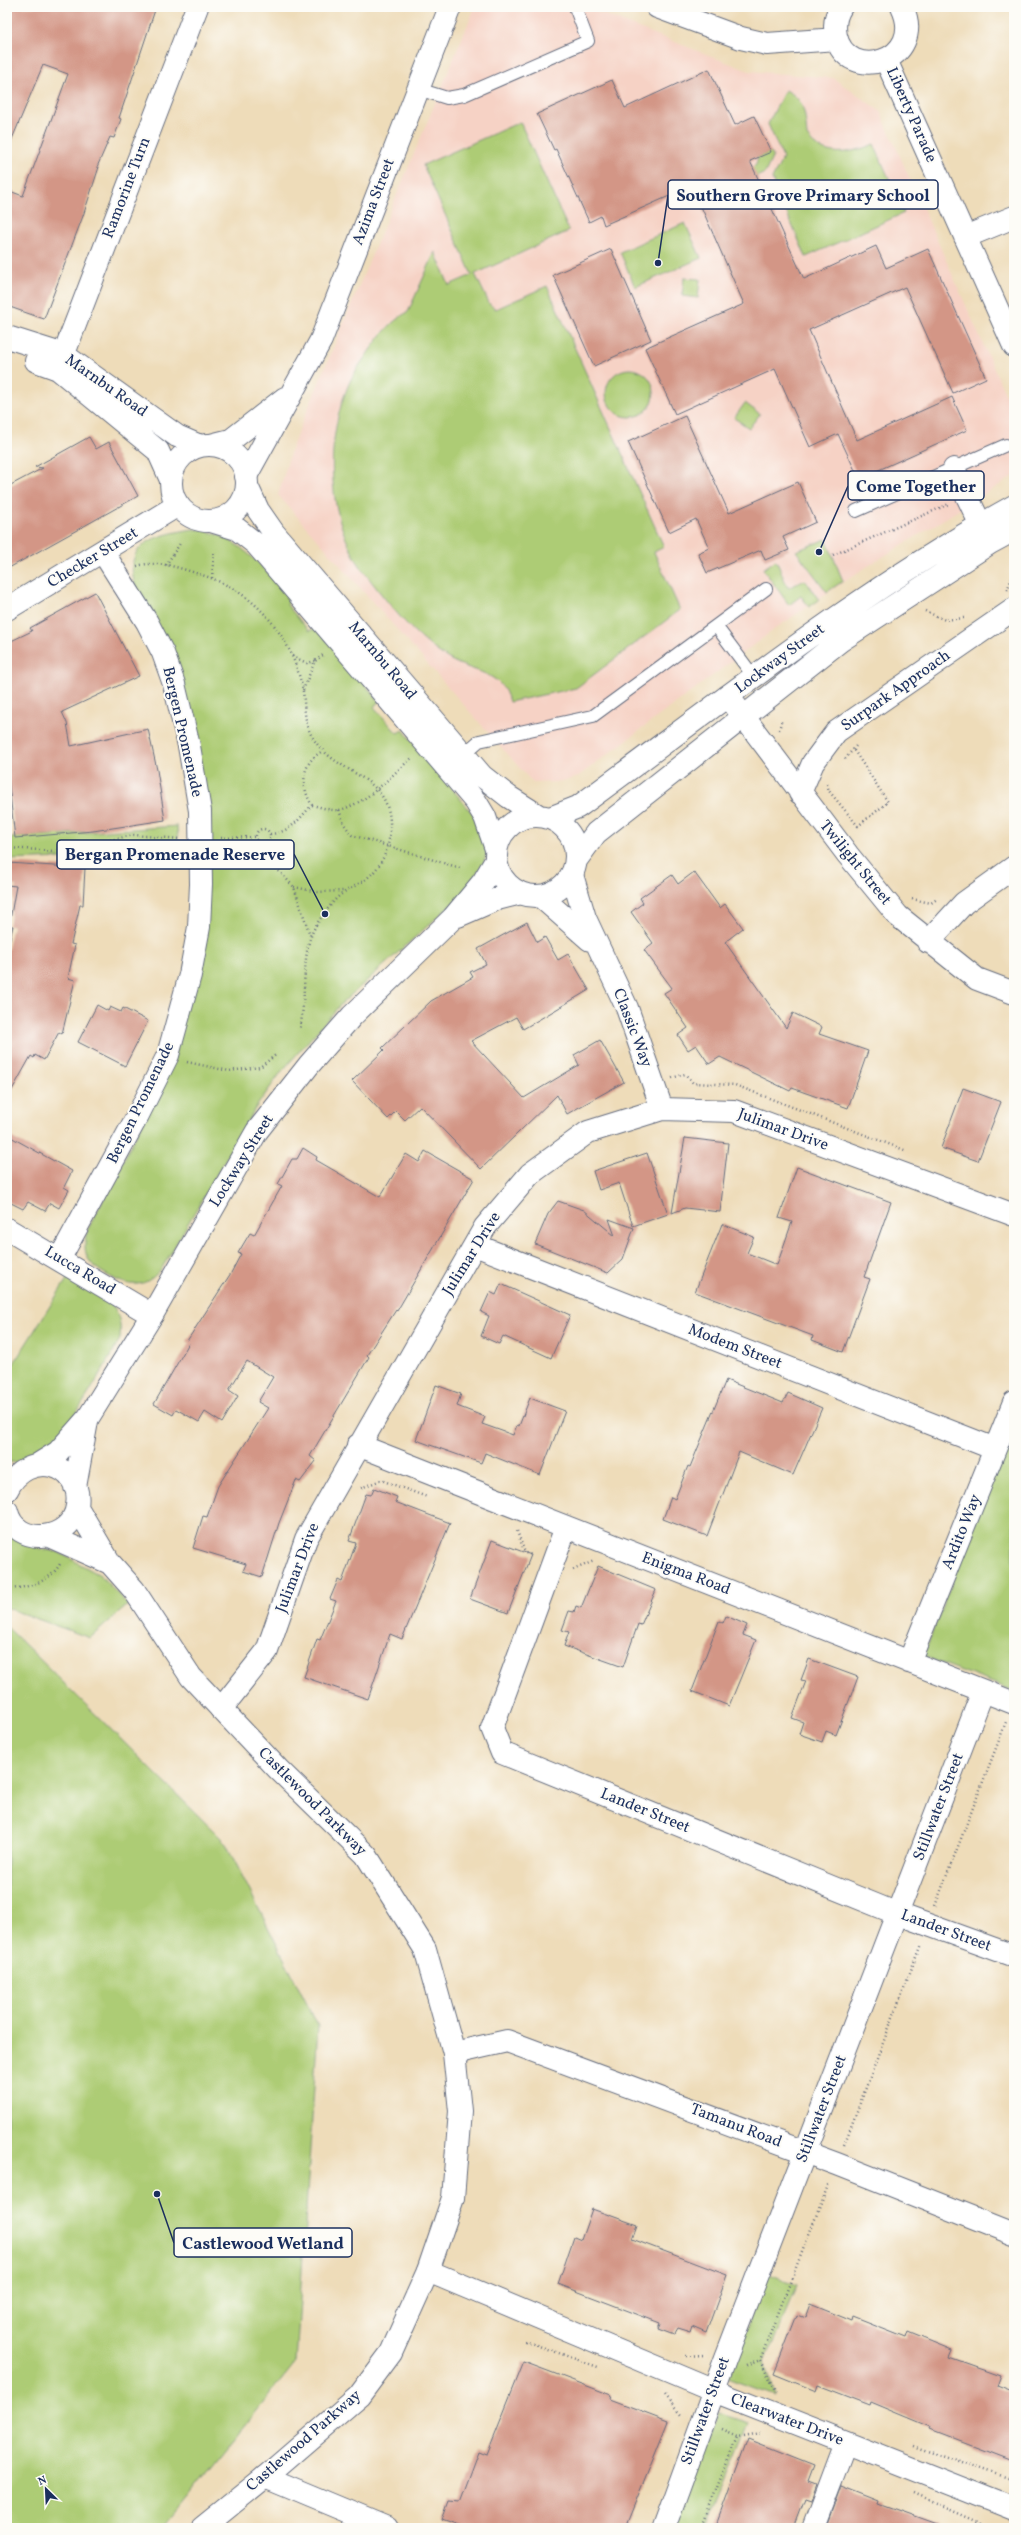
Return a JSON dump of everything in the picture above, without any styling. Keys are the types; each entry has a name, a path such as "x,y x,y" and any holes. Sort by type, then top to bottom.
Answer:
{"street":[{"name":"Ramorine Turn","path":"61,362 197,7"},
{"name":"Azima Street","path":"247,481 291,393 320,340 450,7"},
{"path":"657,7 741,38 767,44 837,39"},
{"path":"840,8 835,29 837,39 847,54 863,62 875,63 886,60 902,47 907,37 908,26 902,7"},
{"name":"Liberty Parade","path":"886,60 1014,346"},
{"path":"965,237 1014,216"},
{"name":"Marnbu Road","path":"7,337 61,362 177,436 206,446"},
{"name":"Marnbu Road","path":"7,352 61,362 158,451 171,480"},
{"path":"206,446 223,448 234,455 242,464 247,481 244,496 232,514 211,521 198,520 187,514 178,505 171,489 171,480 174,468 180,458 189,450 231,440 291,393"},
{"path":"954,468 985,534"},
{"name":"Marnbu Road","path":"247,481 258,510 274,532 464,754 492,784 544,817"},
{"name":"Checker Street","path":"7,610 178,505"},
{"name":"Lockway Street","path":"574,867 596,833 840,641 985,534 1014,506"},
{"name":"Marnbu Road","path":"211,521 237,529 256,544 476,802 485,817 496,855"},
{"name":"Lockway Street","path":"544,817 578,807 754,677 857,604 985,534 1014,530"},
{"name":"Bergen Promenade","path":"60,1258 138,1115 168,1055 190,975 199,927 201,884 200,810 189,746 174,684 163,653 147,622 103,552"},
{"name":"Surpark Approach","path":"800,793 813,763 836,732 1009,602"},
{"name":"Twilight Street","path":"728,696 800,793 895,912 928,942 977,979 1014,993"},
{"path":"529,816 544,817 559,822 570,834 576,848 574,867 558,889 531,895 504,880 496,855 502,835 511,824 529,816"},
{"name":"Lockway Street","path":"34,1465 58,1452 88,1418 152,1314 257,1131 309,1065 352,1016 453,918 483,882 496,855"},
{"name":"Classic Way","path":"574,867 579,901 598,948 627,1008 662,1109"},
{"path":"928,942 964,903 1014,868"},
{"name":"Lockway Street","path":"453,918 496,899 531,895"},
{"name":"Classic Way","path":"531,895 569,919 598,948"},
{"name":"Julimar Drive","path":"221,1708 267,1651 306,1539 358,1445 485,1227 530,1174 588,1132 662,1109 734,1111 1014,1215"},
{"name":"Lucca Road","path":"7,1229 60,1258 152,1314"},
{"name":"Modem Street","path":"475,1245 995,1449"},
{"name":"Ardito Way","path":"909,1662 1014,1402"},
{"name":"Lockway Street","path":"49,1536 68,1526 76,1497 88,1418"},
{"name":"Enigma Road","path":"358,1445 909,1662 1010,1716"},
{"path":"7,1472 34,1465"},
{"path":"7,1490 12,1480 20,1472 34,1465"},
{"name":"Castlewood Parkway","path":"34,1465 56,1467 70,1479 76,1497 110,1563 134,1590 191,1677 278,1769 366,1855 425,1949 454,2053 460,2111 453,2198 428,2271 391,2353 359,2396 265,2477 202,2528"},
{"path":"7,1511 14,1525 24,1533 36,1537 49,1536"},
{"name":"Lander Street","path":"566,1527 492,1728 502,1753 898,1914 1014,1956"},
{"name":"Castlewood Parkway","path":"49,1536 110,1563"},
{"name":"Stillwater Street","path":"664,2528 725,2360 980,1700"},
{"name":"Tamanu Road","path":"454,2053 507,2041 805,2152 1014,2234"},
{"name":"Clearwater Drive","path":"428,2271 714,2391 1014,2509"},
{"path":"812,2528 845,2443"},
{"path":"265,2477 388,2528"}],"lane":[{"path":"418,89 446,98 464,95 588,41 575,7"},
{"path":"856,511 1006,445"},
{"path":"464,754 479,741 593,716 766,589"},
{"path":"716,626 754,677"}],"path":[{"path":"833,555 952,503"},
{"path":"166,565 181,542"},
{"path":"212,578 214,551"},
{"path":"136,567 145,564 166,565 212,578 234,588 260,608 282,636 292,656 303,690 304,712 308,729 323,751 339,764 377,787 390,818 388,847 383,860 361,883 344,891 318,892 294,887"},
{"path":"1009,602 1014,573"},
{"path":"921,609 945,620 970,619"},
{"path":"292,656 307,663 315,661 323,655"},
{"path":"303,690 315,661"},
{"path":"826,780 829,791 858,826 888,802 853,749"},
{"path":"312,805 304,787 304,775 311,759 323,751"},
{"path":"312,805 339,810 364,798 412,758"},
{"path":"270,834 279,834 290,828 312,805"},
{"path":"339,810 344,824 352,835 460,868"},
{"path":"256,837 257,832 261,829 268,830 270,834"},
{"path":"264,843 268,840 270,834"},
{"path":"7,848 57,851 134,835 181,839"},
{"path":"234,838 256,837"},
{"path":"256,837 258,841 264,843 274,866 294,887 310,936 300,1028"},
{"path":"310,936 326,912 344,891"},
{"path":"185,1062 229,1071 260,1067 277,1054"},
{"path":"354,1490 381,1480 431,1498"},
{"path":"510,1527 517,1530 525,1552 573,1570 593,1561 600,1564"},
{"path":"7,1589 28,1588 56,1572 63,1560"},
{"path":"792,2280 1010,1716 980,1700"},
{"path":"525,2341 604,2369"},
{"path":"684,2356 700,2354 745,2367 760,2360"},
{"path":"661,2390 685,2416 737,2437"}],"shaded area":[{"path":"475,7 585,7 749,71 833,78 880,111 1014,414 1014,476 860,571 779,626 576,778 557,782 533,783 278,495 292,447"}],"green space":[{"path":"785,90 797,98 801,103 805,115 807,136 821,148 829,151 847,152 874,144 904,213 806,257 772,179 783,158 768,124"},
{"path":"520,122 569,231 475,274 490,305 496,309 547,286 664,547 654,552 680,610 576,688 509,702 500,684 493,678 458,664 426,642 395,611 368,577 354,556 344,534 337,510 333,484 333,459 335,434 340,409 350,381 383,333 397,319 408,312 435,252 449,285 472,275 423,165"},
{"path":"771,152 773,156 765,173 736,186 741,174 756,165 758,157"},
{"path":"685,223 701,258 635,287 620,252"},
{"path":"684,278 700,279 698,298 682,296"},
{"path":"630,369 639,371 647,376 652,384 654,393 652,402 647,410 639,415 630,417 621,415 613,410 608,402 606,393 608,384 613,376 621,371"},
{"path":"745,403 760,414 749,428 734,418"},
{"path":"193,529 223,537 236,544 270,575 290,599 287,605 309,631 316,628 379,701 374,707 397,733 403,730 477,819 487,851 484,862 463,894 341,1004 282,1071 256,1107 162,1268 146,1282 131,1284 116,1280 93,1265 86,1254 85,1240 87,1231 174,1061 207,802 135,585 132,570 134,559 139,550 146,543 168,534"},
{"path":"826,539 843,581 827,592 796,551"},
{"path":"776,560 788,588 805,580 819,600 809,607 801,596 789,605 763,569"},
{"path":"177,826 179,854 7,860 7,838"},
{"path":"69,1276 99,1293 113,1306 118,1315 120,1339 80,1407 55,1440 42,1452 26,1461 7,1462 7,1374"},
{"path":"1014,1423 1014,1691 923,1656"},
{"path":"7,1525 14,1535 36,1548 58,1552 100,1575 128,1605 90,1638 7,1608"},
{"path":"7,1627 225,1842 318,2026 296,2362 163,2528 7,2528"},
{"path":"767,2273 797,2285 765,2362 774,2395 728,2378"},
{"path":"719,2413 749,2423 706,2528 675,2528"}],"building":[{"path":"7,7 156,7 119,118 121,119 114,138 110,137 97,167 99,167 83,216 44,319 7,306 7,190 23,196 68,74 43,65 7,151"},
{"path":"709,69 735,125 754,116 771,152 750,161 804,279 876,246 886,268 928,249 986,378 953,393 905,287 809,330 857,440 952,397 967,430 872,473 873,475 860,481 838,434 810,447 775,369 675,414 645,348 744,304 692,186 604,225 601,216 589,222 556,149 554,150 537,114 612,80 625,108"},
{"path":"611,249 651,340 594,366 553,275"},
{"path":"685,416 729,513 798,482 816,522 783,537 789,550 765,560 761,550 707,573 698,553 709,548 696,519 669,532 628,442"},
{"path":"89,437 96,449 109,442 138,496 7,569 7,487 43,468 35,467"},
{"path":"95,592 139,676 62,712 67,723 71,746 148,729 157,770 165,820 93,831 15,838 7,768 7,643 32,631 30,628"},
{"path":"8,863 85,868 83,905 80,905 71,944 75,945 68,978 75,980 62,1034 59,1032 44,1060 35,1055 34,1058 31,1056 7,1099 7,952 13,926 9,926 16,886 7,885"},
{"path":"694,872 720,908 725,904 743,928 725,942 786,1028 793,1013 822,1027 819,1034 868,1051 848,1108 792,1088 790,1091 720,1057 709,1064 696,1045 688,1050 678,1035 688,1028 664,993 672,988 644,950 653,943 631,912 643,903 640,898 672,875 678,884"},
{"path":"527,922 537,942 545,937 558,960 568,954 589,990 523,1029 516,1017 471,1041 524,1098 579,1065 574,1055 600,1040 624,1082 567,1114 557,1095 481,1169 420,1106 405,1120 396,1111 388,1119 352,1081 384,1050 382,1048 431,1001 473,977 470,972 486,964 478,949"},
{"path":"97,1005 108,1011 110,1007 121,1012 123,1008 148,1021 125,1066 78,1042"},
{"path":"963,1088 1001,1102 978,1161 941,1148"},
{"path":"7,1135 72,1171 64,1187 69,1190 59,1208 50,1203 45,1211 28,1202 23,1209 7,1201"},
{"path":"685,1138 728,1143 720,1212 685,1208 672,1213"},
{"path":"303,1148 317,1157 316,1160 380,1197 406,1154 419,1162 425,1151 474,1179 397,1311 396,1310 367,1355 369,1357 310,1456 316,1461 300,1482 296,1480 279,1523 262,1577 243,1571 246,1564 193,1548 203,1516 207,1517 218,1486 268,1408 258,1402 273,1377 247,1361 229,1390 238,1396 222,1423 205,1412 199,1422 176,1409 173,1415 154,1404 189,1343 187,1341 231,1273 241,1254 238,1253 250,1233 254,1235 282,1186 278,1184 292,1159 297,1159"},
{"path":"647,1153 668,1214 633,1226 619,1183 599,1190 593,1171"},
{"path":"797,1167 891,1202 864,1277 870,1279 843,1352 812,1340 813,1336 695,1292 722,1224 754,1237 747,1253 777,1265 792,1222 779,1218"},
{"path":"558,1201 584,1210 615,1236 609,1219 634,1228 623,1259 608,1273 535,1244 548,1214"},
{"path":"501,1284 570,1315 551,1358 503,1336 499,1344 481,1336 489,1316 481,1312 490,1292 496,1295"},
{"path":"726,1380 783,1403 788,1393 822,1408 793,1475 739,1452 707,1536 663,1519 671,1497 675,1499 688,1466 690,1467"},
{"path":"436,1385 461,1394 457,1406 485,1417 482,1424 513,1435 517,1425 519,1426 530,1398 565,1411 540,1475 485,1453 481,1463 416,1440"},
{"path":"374,1488 397,1497 395,1502 450,1523 402,1639 390,1634 368,1699 304,1677 317,1639 320,1640 336,1601 330,1599 338,1580 342,1582 356,1543 349,1541 366,1494 371,1495"},
{"path":"492,1540 531,1555 508,1613 470,1599"},
{"path":"598,1566 656,1590 641,1625 638,1624 623,1667 564,1646 569,1632 562,1630 569,1611 574,1612 576,1606 581,1608"},
{"path":"726,1616 747,1625 743,1635 756,1640 729,1706 692,1691 719,1621 723,1623"},
{"path":"809,1659 858,1677 836,1735 826,1731 822,1742 799,1734 803,1722 792,1718 806,1681 801,1680"},
{"path":"592,2209 637,2225 632,2239 727,2275 706,2333 692,2327 690,2333 677,2329 674,2334 658,2328 660,2323 558,2284 574,2237 581,2240"},
{"path":"810,2304 852,2321 853,2317 906,2338 908,2332 952,2350 949,2357 1000,2375 996,2386 1014,2393 1014,2461 930,2429 931,2427 871,2402 870,2405 818,2385 816,2391 774,2374 797,2315 805,2318"},
{"path":"524,2362 611,2395 610,2399 668,2421 625,2528 464,2528 442,2520 449,2501 460,2502 479,2451 487,2454"},
{"path":"748,2439 814,2465 808,2481 816,2484 810,2501 804,2499 793,2528 715,2528"},
{"path":"842,2485 880,2500 879,2503 943,2526 942,2528 826,2528"}],"place":[{"name":"Southern Grove Primary School","path":"658,263"},
{"name":"Come Together","path":"819,552"},
{"name":"Bergan Promenade Reserve","path":"325,914"},
{"name":"Castlewood Wetland","path":"157,2194"}]}
